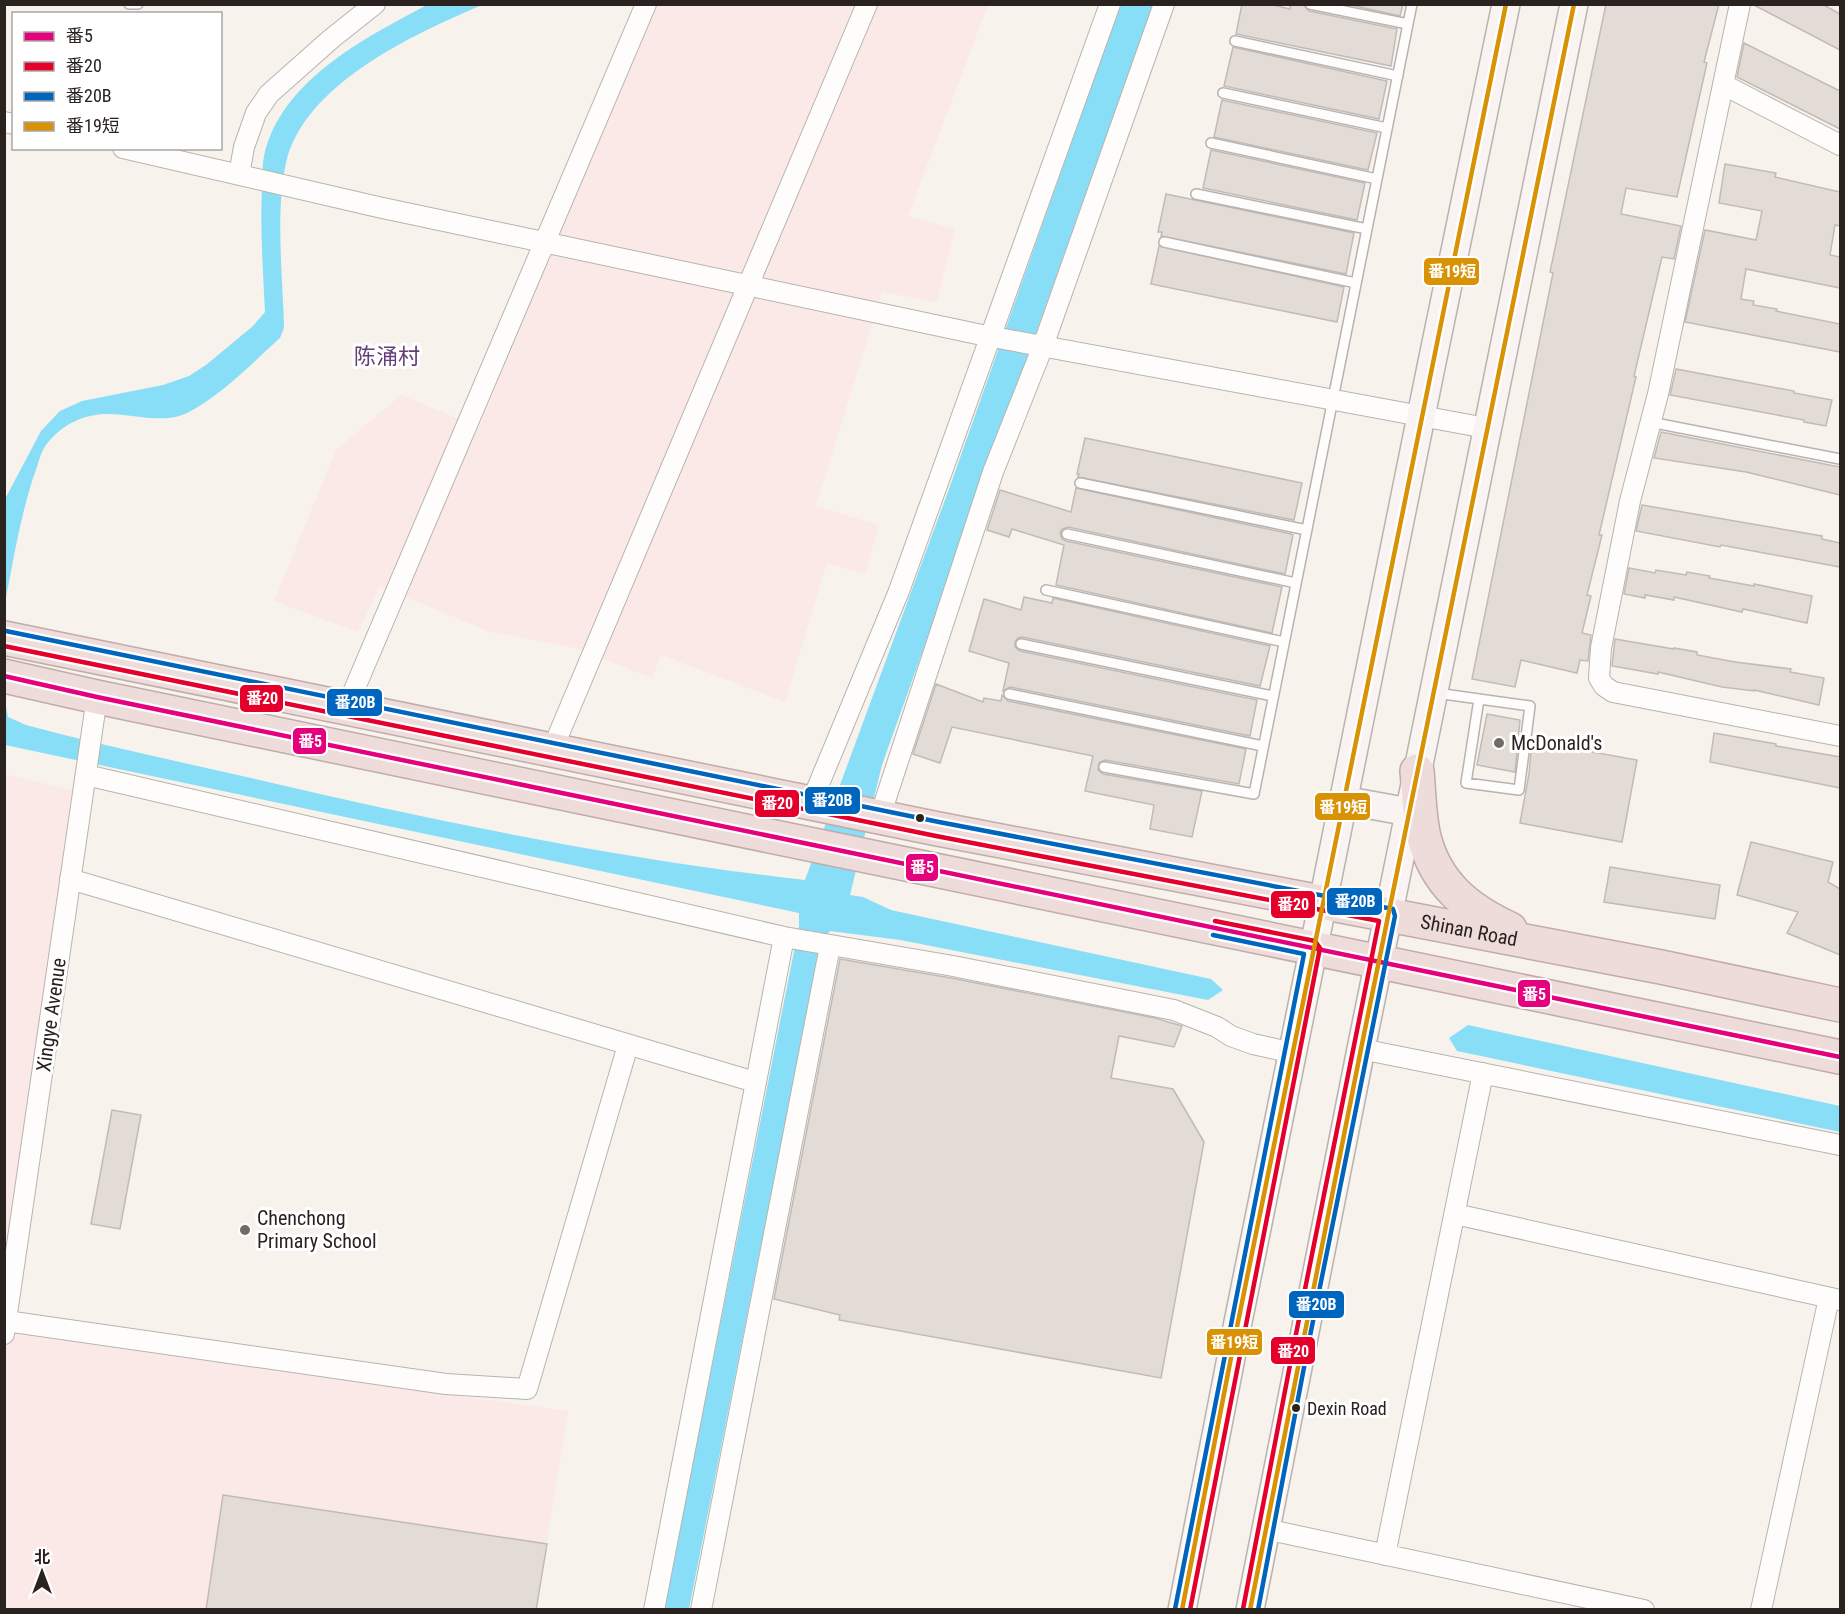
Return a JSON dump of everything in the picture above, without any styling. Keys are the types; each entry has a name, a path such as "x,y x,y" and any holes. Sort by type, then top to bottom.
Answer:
{"highway":[{"name":"Shinan Road","path":"12,640 815,804 1544,945 1840,1005"},
{"path":"10,677 865,857 1840,1058"},
{"path":"1417,771 1424,837 1439,875 1448,887 1483,917 1544,945"}],"main road":[{"path":"1182,1610 1236,1327 1506,4"},
{"path":"1250,1610 1360,1049 1574,4"},
{"path":"1343,800 1409,812"}],"street":[{"path":"245,176 244,147 256,113 269,94 375,4"},
{"path":"346,709 646,4"},
{"path":"552,750 867,4"},
{"path":"815,804 995,337 1110,4"},
{"path":"877,816 993,472 1164,4"},
{"path":"1740,4 1650,422 1630,501 1601,648 1599,678 1604,686 1613,692 1840,736"},
{"path":"1724,85 1840,145"},
{"path":"132,150 295,188 995,337 1486,428"},
{"name":"Xingye Avenue","path":"5,1328 97,697"},
{"path":"86,770 789,938 953,966 1174,1010 1217,1026 1231,1036 1253,1044 1293,1053"},
{"path":"70,879 755,1082"},
{"path":"654,1610 755,1082 789,938"},
{"path":"701,1610 826,945"},
{"path":"5,1328 446,1384 527,1389 628,1045"},
{"path":"1360,1049 1840,1145"},
{"path":"1385,1555 1483,1073"},
{"path":"1455,1214 1835,1299 1761,1610"},
{"path":"1265,1530 1644,1610"}],"lane":[{"path":"129,4 138,4"},
{"path":"1311,4 1408,24"},
{"path":"1104,767 1254,794 1412,4"},
{"path":"1235,41 1398,76"},
{"path":"1223,93 1387,128"},
{"path":"1211,143 1377,178"},
{"path":"1196,194 1367,229"},
{"path":"1164,242 1356,283"},
{"path":"1650,422 1840,459"},
{"path":"1080,483 1306,530"},
{"path":"1067,534 1296,584"},
{"path":"1046,590 1284,642"},
{"path":"1021,644 1273,696"},
{"path":"1433,693 1479,699 1530,706 1519,790 1466,783 1479,699"},
{"path":"1010,694 1263,746"}],"shaded area":[{"path":"656,5 988,5 908,216 955,229 937,302 882,292 816,506 879,525 865,574 827,563 785,702 661,655 652,678 575,648 487,631 380,586 358,632 274,601 336,450 401,395 479,427"},
{"path":"5,774 72,790 5,1270"},
{"path":"5,1333 568,1411 536,1609 5,1610"}],"water":[{"path":"427,5 482,5 425,31 365,65 338,86 315,109 297,135 286,163 281,203 280,245 284,328 280,338 224,388 187,413 167,418 115,414 96,415 78,420 56,434 44,448 28,493 5,603 5,499 41,431 60,411 82,401 163,385 189,376 253,326 265,312 261,203 264,156 273,129 288,105 329,64 353,47"},
{"path":"1120,5 1153,5 882,765 850,895 863,897 891,910 1211,979 1223,990 1208,1000 900,940 830,931 821,942 689,1609 664,1609 799,926 799,913 5,745 4,695 8,717 26,725 138,753 457,824 596,850 805,880 949,489"},
{"path":"1468,1025 1840,1106 1840,1132 1457,1051 1449,1038"}],"building":[{"path":"1242,4 1269,4 1290,9 1290,4 1303,4 1309,11 1397,29 1391,66 1236,34"},
{"path":"1346,4 1403,4 1400,16"},
{"path":"1606,4 1719,4 1704,62 1707,63 1677,197 1626,188 1621,214 1681,226 1674,259 1662,257 1599,535 1602,535 1587,595 1591,596 1582,633 1591,635 1588,661 1580,660 1577,673 1521,660 1515,687 1472,679 1553,273 1550,272"},
{"path":"1752,4 1822,4 1840,14 1840,50"},
{"path":"1744,43 1840,91 1840,129 1737,77"},
{"path":"1233,47 1387,81 1379,119 1224,86"},
{"path":"1222,100 1377,133 1368,170 1214,137"},
{"path":"1211,150 1365,183 1357,220 1203,188"},
{"path":"1725,164 1776,173 1775,177 1840,192 1840,226 1835,225 1830,255 1840,257 1840,288 1746,269 1741,299 1754,301 1753,305 1777,309 1776,311 1840,324 1840,352 1685,322 1705,230 1756,240 1762,211 1719,203"},
{"path":"1166,194 1354,233 1346,274 1161,236 1162,232 1158,232"},
{"path":"1159,246 1344,287 1337,322 1151,284"},
{"path":"1676,369 1832,400 1826,426 1670,395"},
{"path":"1661,432 1840,467 1840,495 1746,472 1654,458"},
{"path":"1085,438 1302,483 1294,520 1078,477"},
{"path":"1076,488 1293,535 1285,574 1068,527 1062,529 1060,533 1062,539 1066,541 1282,587 1272,633 1056,585 1064,545 1012,529 1009,537 987,530 1000,490 1071,512"},
{"path":"1642,505 1822,536 1822,539 1840,543 1840,567 1636,531"},
{"path":"1629,568 1655,573 1656,570 1686,575 1687,572 1812,596 1807,623 1674,597 1674,600 1624,594"},
{"path":"1024,597 1052,603 1053,598 1270,646 1260,686 1022,637 1015,642 1015,647 1020,651 1257,700 1250,736 1010,687 1003,691 1009,663 969,651 984,599 1021,610"},
{"path":"1615,639 1697,652 1697,655 1735,662 1791,669 1790,672 1824,678 1819,705 1754,690 1722,687 1658,672 1658,674 1612,666"},
{"path":"936,684 983,702 984,698 1001,701 1002,695 1008,701 1246,749 1239,784 1105,760 1099,763 1098,770 1103,774 1202,791 1192,837 1150,829 1154,805 1085,791 1093,756 952,727 940,763 913,754"},
{"name":"McDonald's","path":"1487,714 1520,720 1515,772 1477,765"},
{"path":"1714,733 1840,757 1840,788 1710,762"},
{"path":"1532,741 1637,760 1622,842 1520,823 1529,774"},
{"path":"1751,842 1833,862 1828,882 1840,889 1840,955 1787,933 1798,912 1737,895"},
{"path":"1610,867 1720,885 1715,919 1604,902"},
{"path":"840,959 951,978 1155,1018 1182,1026 1174,1047 1119,1036 1111,1078 1173,1089 1204,1142 1161,1378 839,1320 840,1315 774,1299"},
{"path":"112,1110 141,1115 120,1229 91,1224"},
{"path":"223,1495 547,1544 536,1610 206,1610"}],"transit line":[{"name":"番19短","path":"1182,1610 1237,1327 1506,4"},
{"name":"番19短","path":"1250,1610 1361,1049 1574,4"},
{"name":"番20B","path":"6,631 939,822 1393,909 1395,916 1309,1341 1258,1610"},
{"name":"番20","path":"4,646 936,836 1379,921 1243,1609"},
{"name":"番5","path":"4,676 1840,1057"},
{"name":"番20","path":"1190,1610 1320,948 1315,941 1215,921"},
{"name":"番20B","path":"1175,1609 1304,954 1213,935"}],"place":[{"name":"McDonald's","path":"1499,743"},
{"name":"Chenchong Primary School","path":"245,1230"},
{"name":"Dexin Road","path":"1296,1408"}],"district":[{"name":"陈涌村","path":"387,356"}]}
